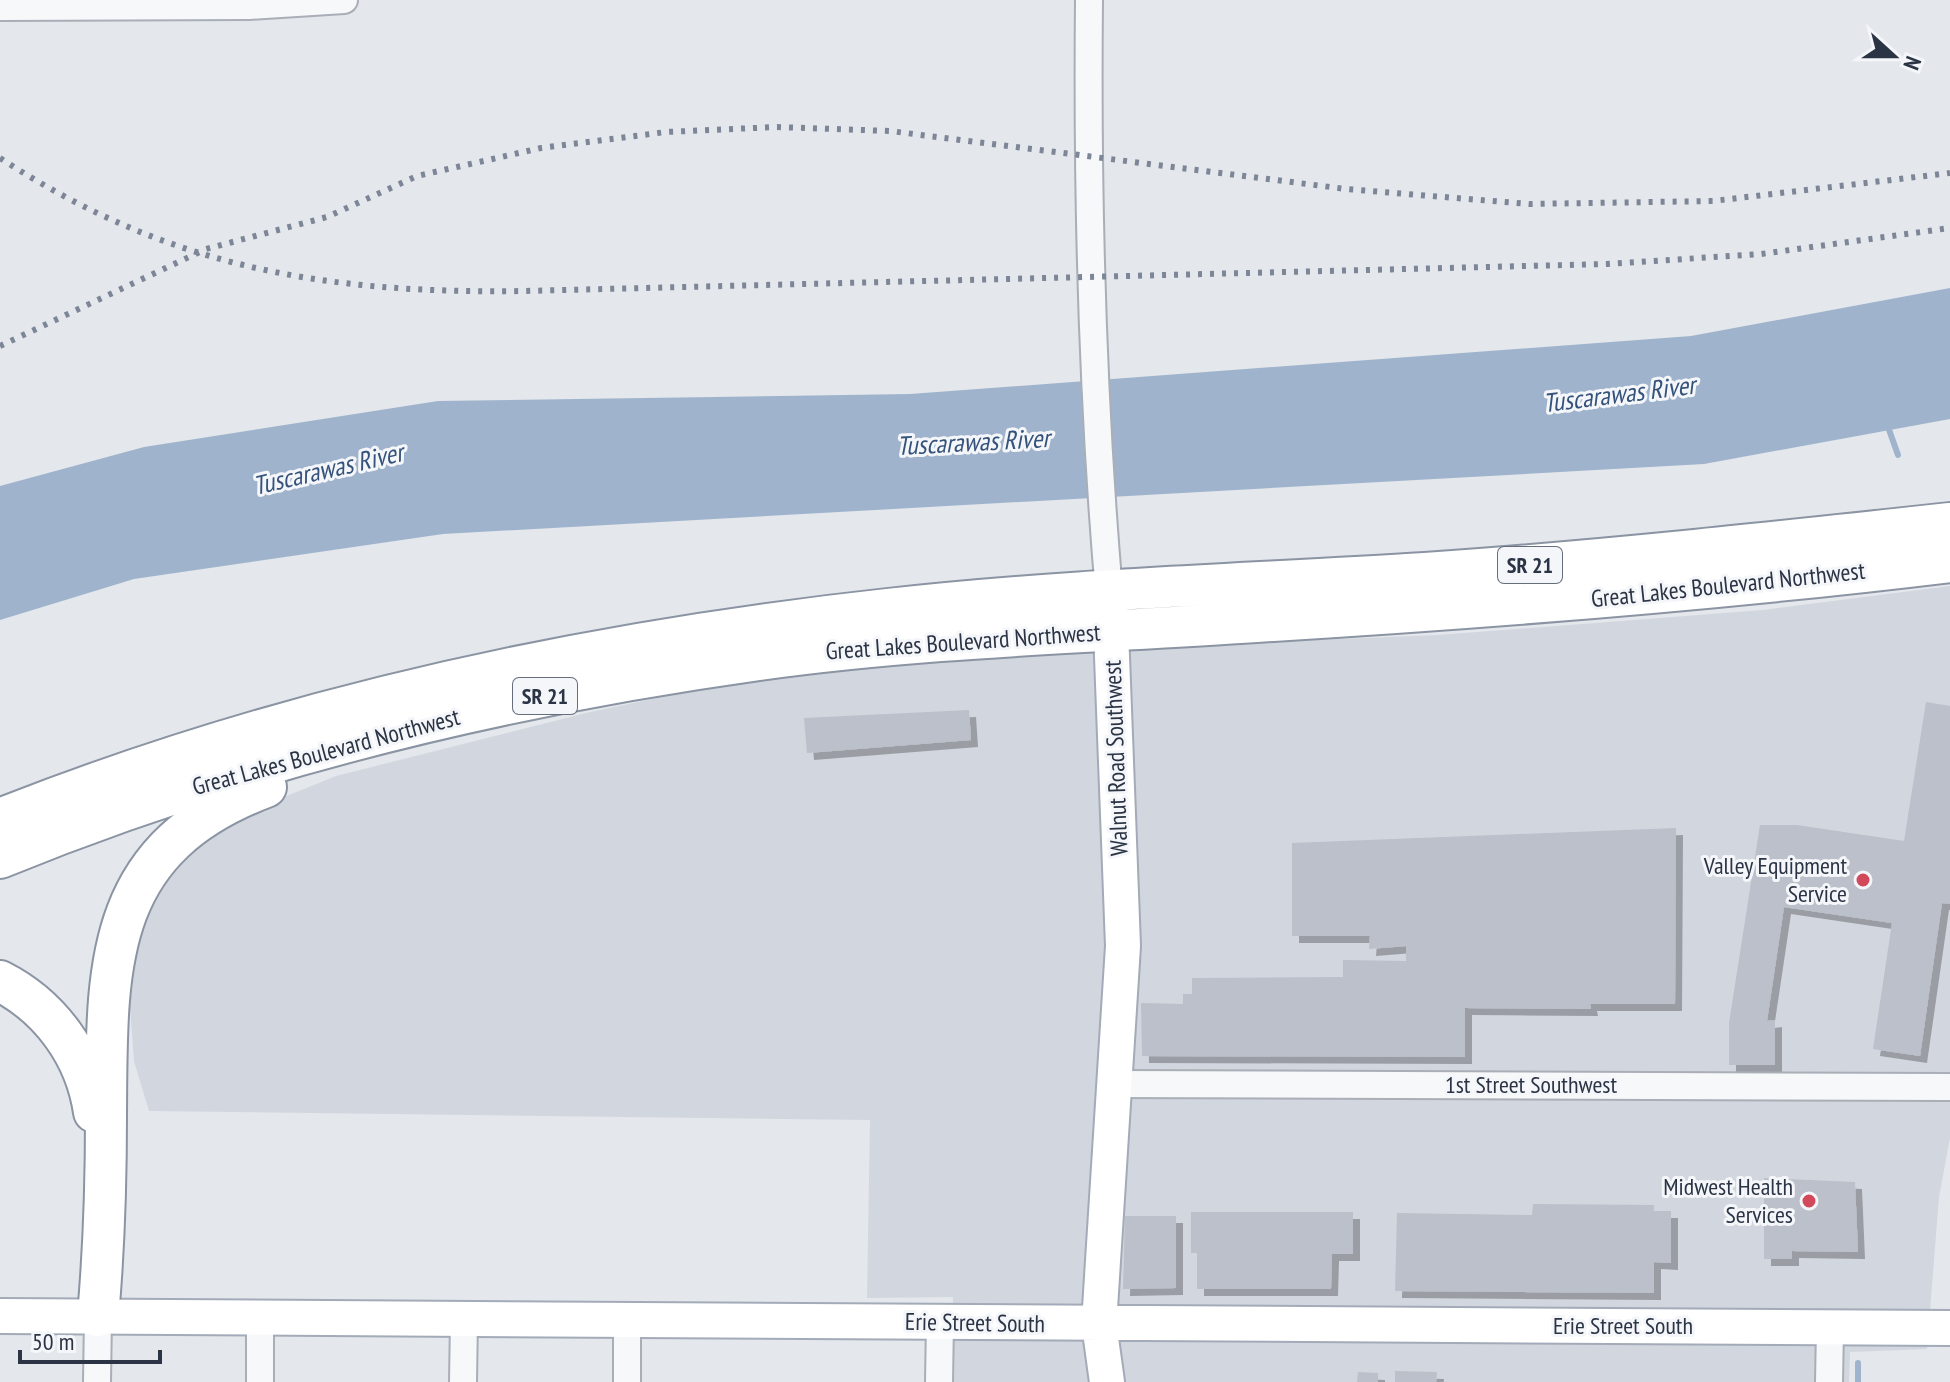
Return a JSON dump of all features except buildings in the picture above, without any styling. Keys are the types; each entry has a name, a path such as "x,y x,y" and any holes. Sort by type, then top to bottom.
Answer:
{"highway":[{"name":"Great Lakes Boulevard Northwest","path":"0,819 178,755 299,718 518,665 767,623 893,608 1538,564 1950,523"},
{"name":"Great Lakes Boulevard Northwest","path":"0,858 188,790 448,718 569,691 764,659 876,647 1465,609 1950,562"},
{"path":"98,1316 106,1206 109,980 120,925 132,900 163,854 195,826 231,802 448,718"},
{"path":"0,981 47,1015 79,1061 89,1087 98,1170 98,1316"}],"main road":[{"name":"Walnut Road Southwest","path":"1107,1382 1099,1324 1123,946 1109,592"},
{"name":"Erie Street South","path":"0,1316 1950,1328"}],"street":[{"path":"0,7 249,6 344,0"},
{"name":"Walnut Road Southwest","path":"1089,0 1087,86 1092,314 1109,592"},
{"name":"1st Street Southwest","path":"1112,1084 1950,1087"},
{"path":"97,1382 98,1316"},
{"path":"260,1317 260,1382"},
{"path":"463,1382 464,1319"},
{"path":"627,1320 627,1382"},
{"path":"939,1382 940,1322"},
{"path":"1829,1382 1830,1327"}],"shaded area":[{"path":"1950,586 1950,1138 1939,1197 1927,1349 1850,1352 1849,1382 951,1382 953,1297 867,1298 870,1120 149,1111 134,1061 130,1006 137,952 152,902 176,858 218,824 336,776 586,713 714,686 847,667 1134,647 1438,635 1763,610"}],"water":[{"name":"Tuscarawas River","path":"1950,288 1950,419 1704,464 443,534 134,579 0,620 0,486 144,447 438,401 910,394 1691,336"}],"waterway":[{"path":"1887,424 1898,455"},
{"path":"1858,1363 1858,1382"}],"railway":[{"path":"0,346 206,249 327,217 417,176 541,148 666,132 777,127 890,131 1346,189 1529,204 1713,201 1950,173"},
{"path":"0,158 125,226 188,249 251,267 316,279 452,291 1607,264 1761,254 1950,228"}],"place":[{"name":"Valley Equipment Service","path":"1863,880"},
{"name":"Midwest Health Services","path":"1809,1201"}]}
